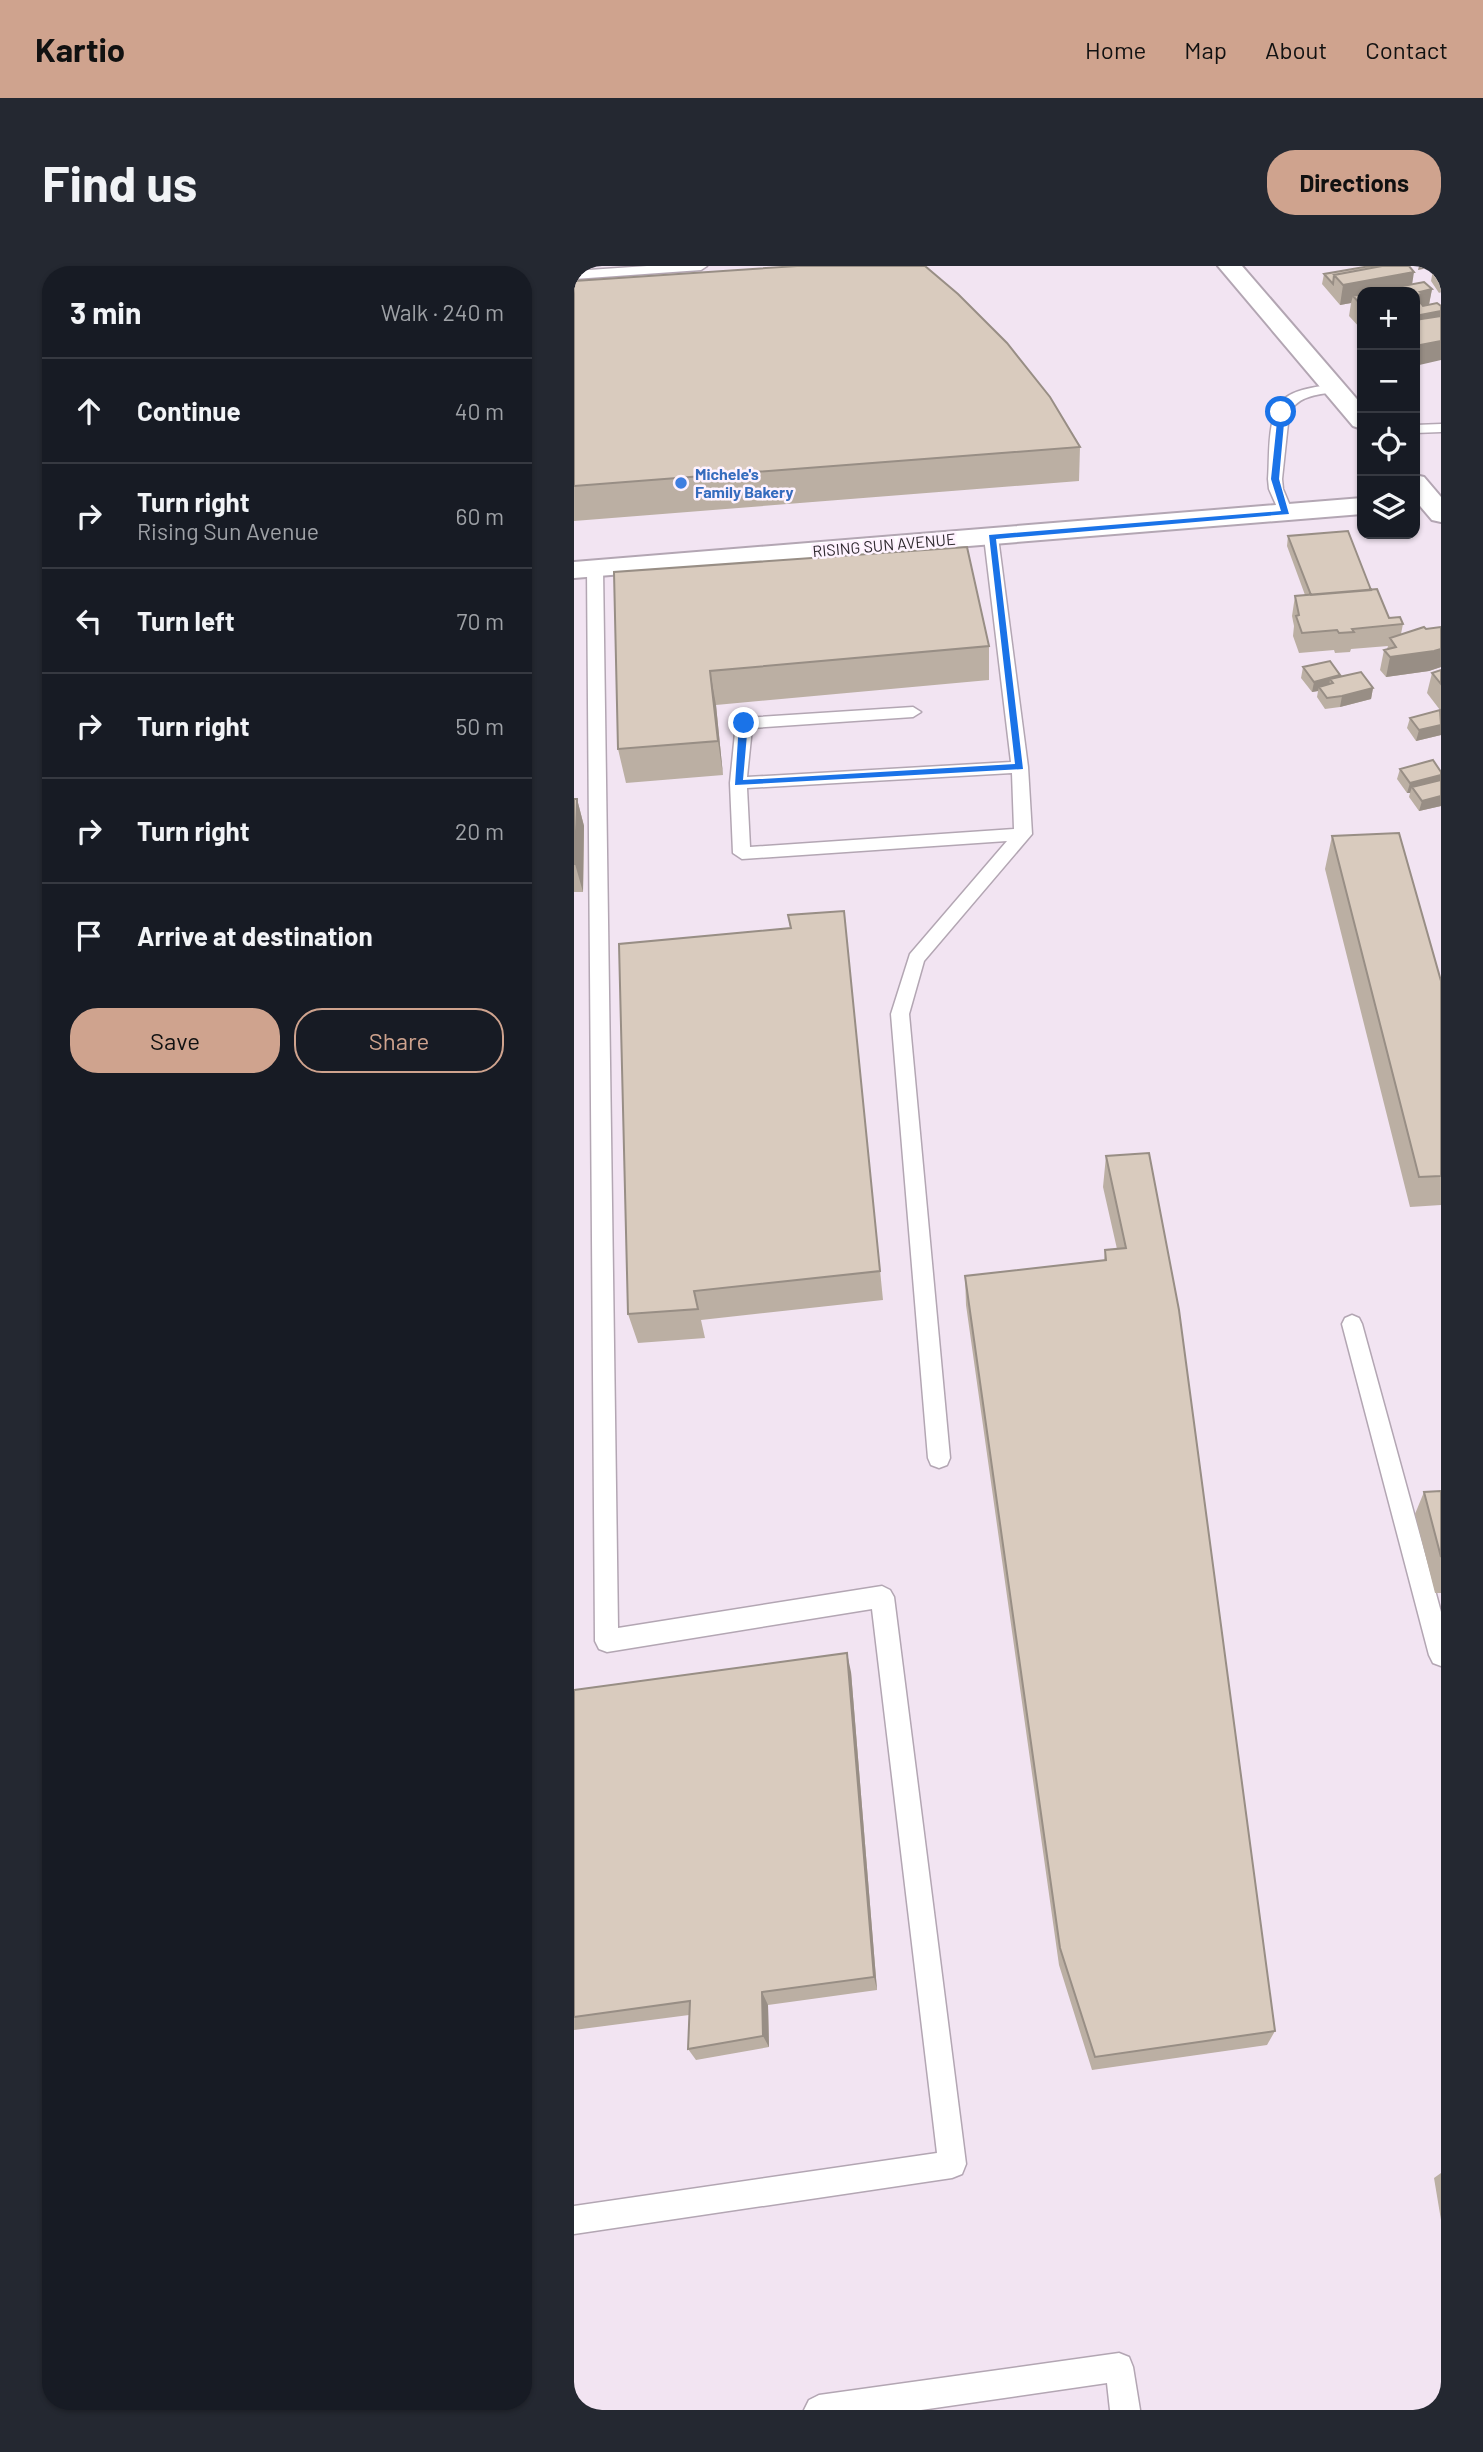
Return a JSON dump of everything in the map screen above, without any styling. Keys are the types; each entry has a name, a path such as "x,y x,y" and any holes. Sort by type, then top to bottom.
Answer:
{"main road":[{"path":"1230,266 1357,416"},
{"name":"RISING SUN AVENUE","path":"585,569 1357,506"}],"lane":[{"path":"574,275 701,266"},
{"path":"1286,513 1275,479 1281,412 1288,401 1302,394 1334,388"},
{"path":"1420,429 1441,428"},
{"path":"939,1458 900,1014 916,959 1023,834 1020,767 991,537"},
{"path":"574,2220 952,2164 882,1597 607,1641 585,569"},
{"path":"914,712 744,723 738,783 742,853 1023,834"},
{"path":"738,783 1020,767"},
{"path":"1352,1324 1441,1655"},
{"path":"819,2410 1119,2367 1125,2410"}],"building":[{"path":"797,266 925,266 958,294 1007,343 1050,397 1080,447 574,486 574,281"},
{"path":"1382,266 1334,275 1333,284 1324,274"},
{"path":"1382,266 1409,266 1414,272 1343,285 1334,275"},
{"path":"1441,269 1441,281 1433,270"},
{"path":"1424,282 1432,289 1420,292 1420,287 1398,287"},
{"path":"1420,303 1423,306 1437,303 1441,306 1441,311 1420,315"},
{"path":"1441,316 1441,341 1420,345 1420,319"},
{"path":"1348,531 1371,590 1311,595 1288,536"},
{"path":"967,547 989,646 710,671 718,741 618,749 614,572"},
{"path":"1377,589 1389,618 1400,617 1403,624 1352,629 1354,632 1339,633 1337,630 1302,633 1296,616 1299,615 1295,596"},
{"path":"1424,627 1441,627 1441,649 1390,657 1384,650 1396,647 1390,638"},
{"path":"1330,661 1340,675 1314,682 1303,667"},
{"path":"1441,670 1441,684 1432,673"},
{"path":"1361,672 1373,688 1327,698 1319,687 1333,683 1330,679"},
{"path":"1440,710 1441,725 1419,730 1410,718"},
{"path":"1433,760 1441,775 1410,783 1400,769"},
{"path":"1441,780 1441,796 1422,801 1412,787"},
{"path":"574,799 577,799 575,864 574,864"},
{"path":"1399,833 1441,981 1441,1176 1419,1177 1332,836"},
{"path":"844,911 880,1271 694,1291 698,1309 628,1314 619,944 791,928 788,915"},
{"path":"1149,1153 1179,1310 1275,2031 1095,2057 1060,1948 965,1276 1106,1260 1105,1250 1126,1248 1106,1156"},
{"path":"1441,1491 1441,1557 1424,1492"},
{"path":"847,1653 874,1977 762,1992 763,2036 688,2049 690,2001 574,2017 574,1690"}],"place":[{"name":"Michele's Family Bakery","path":"681,483"}],"route":[{"path":"744,723 738,783 1020,767 991,537 1286,513 1276,489 1275,479 1281,412"}]}
